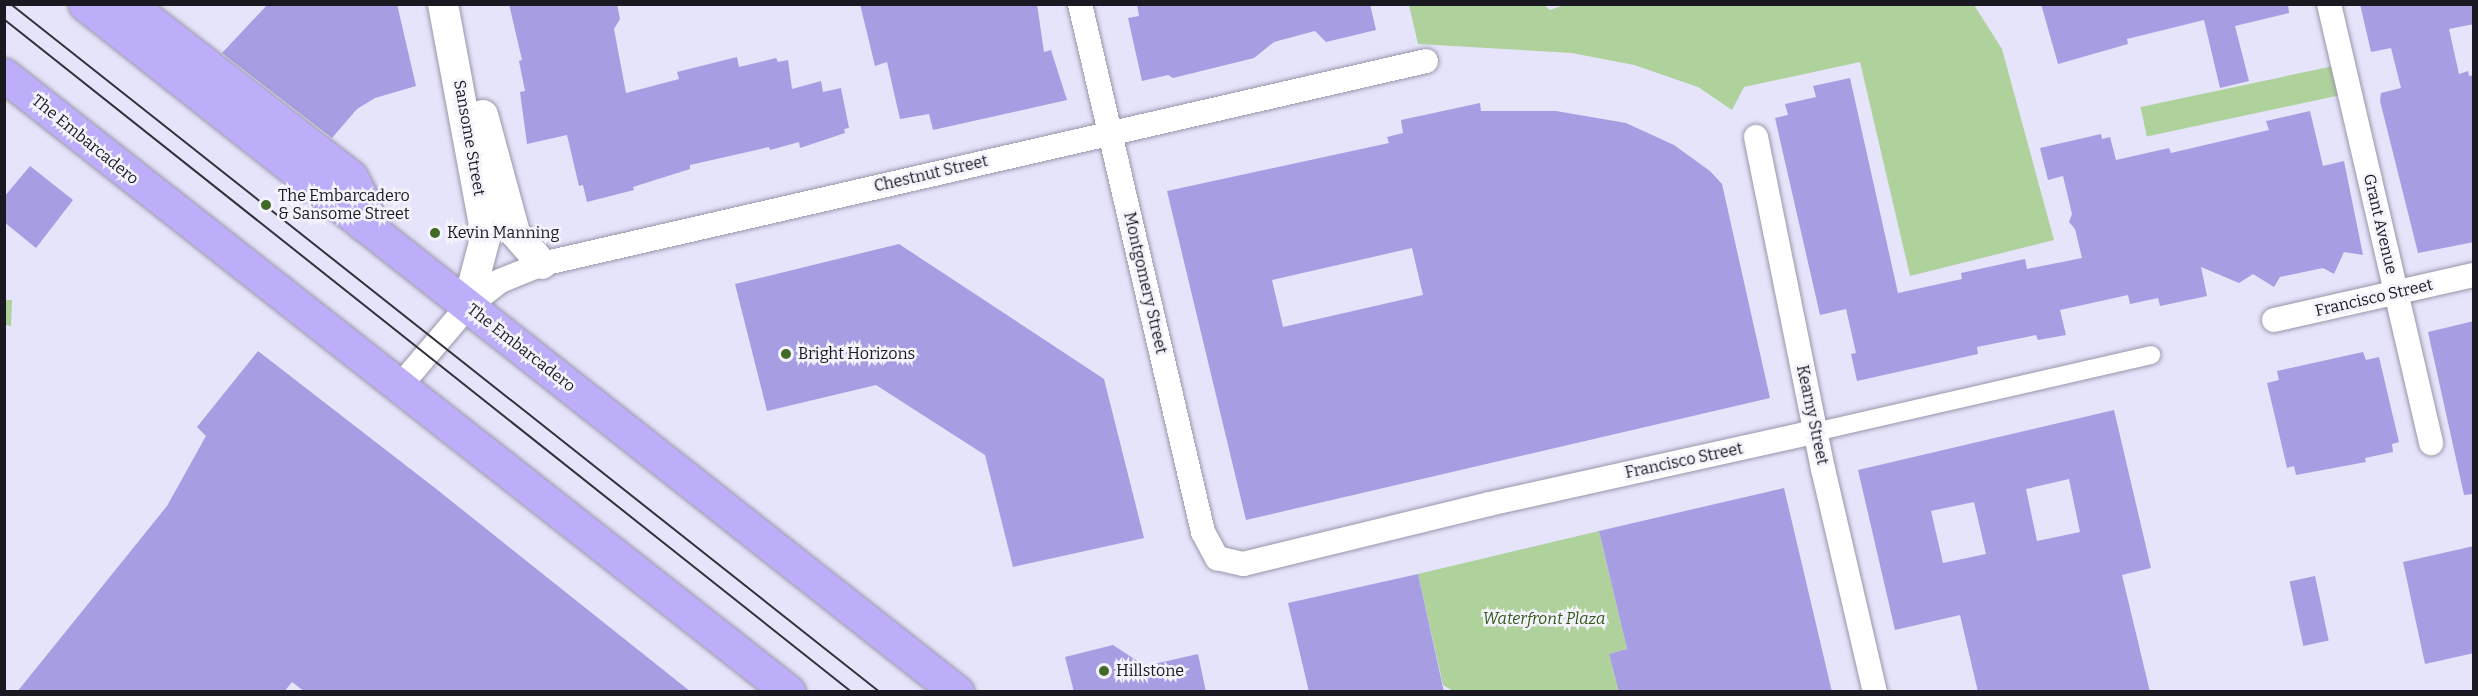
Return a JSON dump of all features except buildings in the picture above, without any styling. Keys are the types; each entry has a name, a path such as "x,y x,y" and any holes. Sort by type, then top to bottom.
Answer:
{"main road":[{"name":"The Embarcadero","path":"85,4 957,692"},
{"path":"128,4 351,177 365,204 363,224"},
{"name":"The Embarcadero","path":"4,75 789,692"}],"street":[{"name":"Sansome Street","path":"443,4 453,43 486,235 467,307"},
{"name":"Montgomery Street","path":"1080,4 1203,532 1218,558"},
{"name":"Grant Avenue","path":"2329,4 2431,443"},
{"path":"453,43 477,97 515,233 542,264"},
{"name":"Chestnut Street","path":"400,386 467,307 500,281 542,264 1415,63"},
{"name":"Kearny Street","path":"1756,136 1815,432 1875,692"},
{"name":"Francisco Street","path":"2274,320 2474,275"},
{"name":"Francisco Street","path":"1218,558 1243,564 1489,504 2151,355"}],"green space":[{"path":"1543,4 1550,10 1567,4 1974,5 2002,49 2054,240 1910,276 1860,62 1744,87 1732,110 1698,87 1634,65 1572,53 1418,44 1409,5"},
{"path":"2343,64 2349,93 2147,136 2141,107"},
{"path":"4,300 12,300 11,326 5,325"},
{"name":"Waterfront Plaza","path":"1599,531 1627,649 1609,654 1616,681 1633,677 1635,687 1614,692 1453,691 1443,685 1418,574"}],"tram line":[{"path":"11,4 880,692"},
{"path":"4,19 852,692"}],"place":[{"name":"The Embarcadero & Sansome Street","path":"266,205"},
{"name":"Kevin Manning","path":"435,233"},
{"name":"Bright Horizons","path":"786,354"},
{"name":"Hillstone","path":"1104,671"}]}
